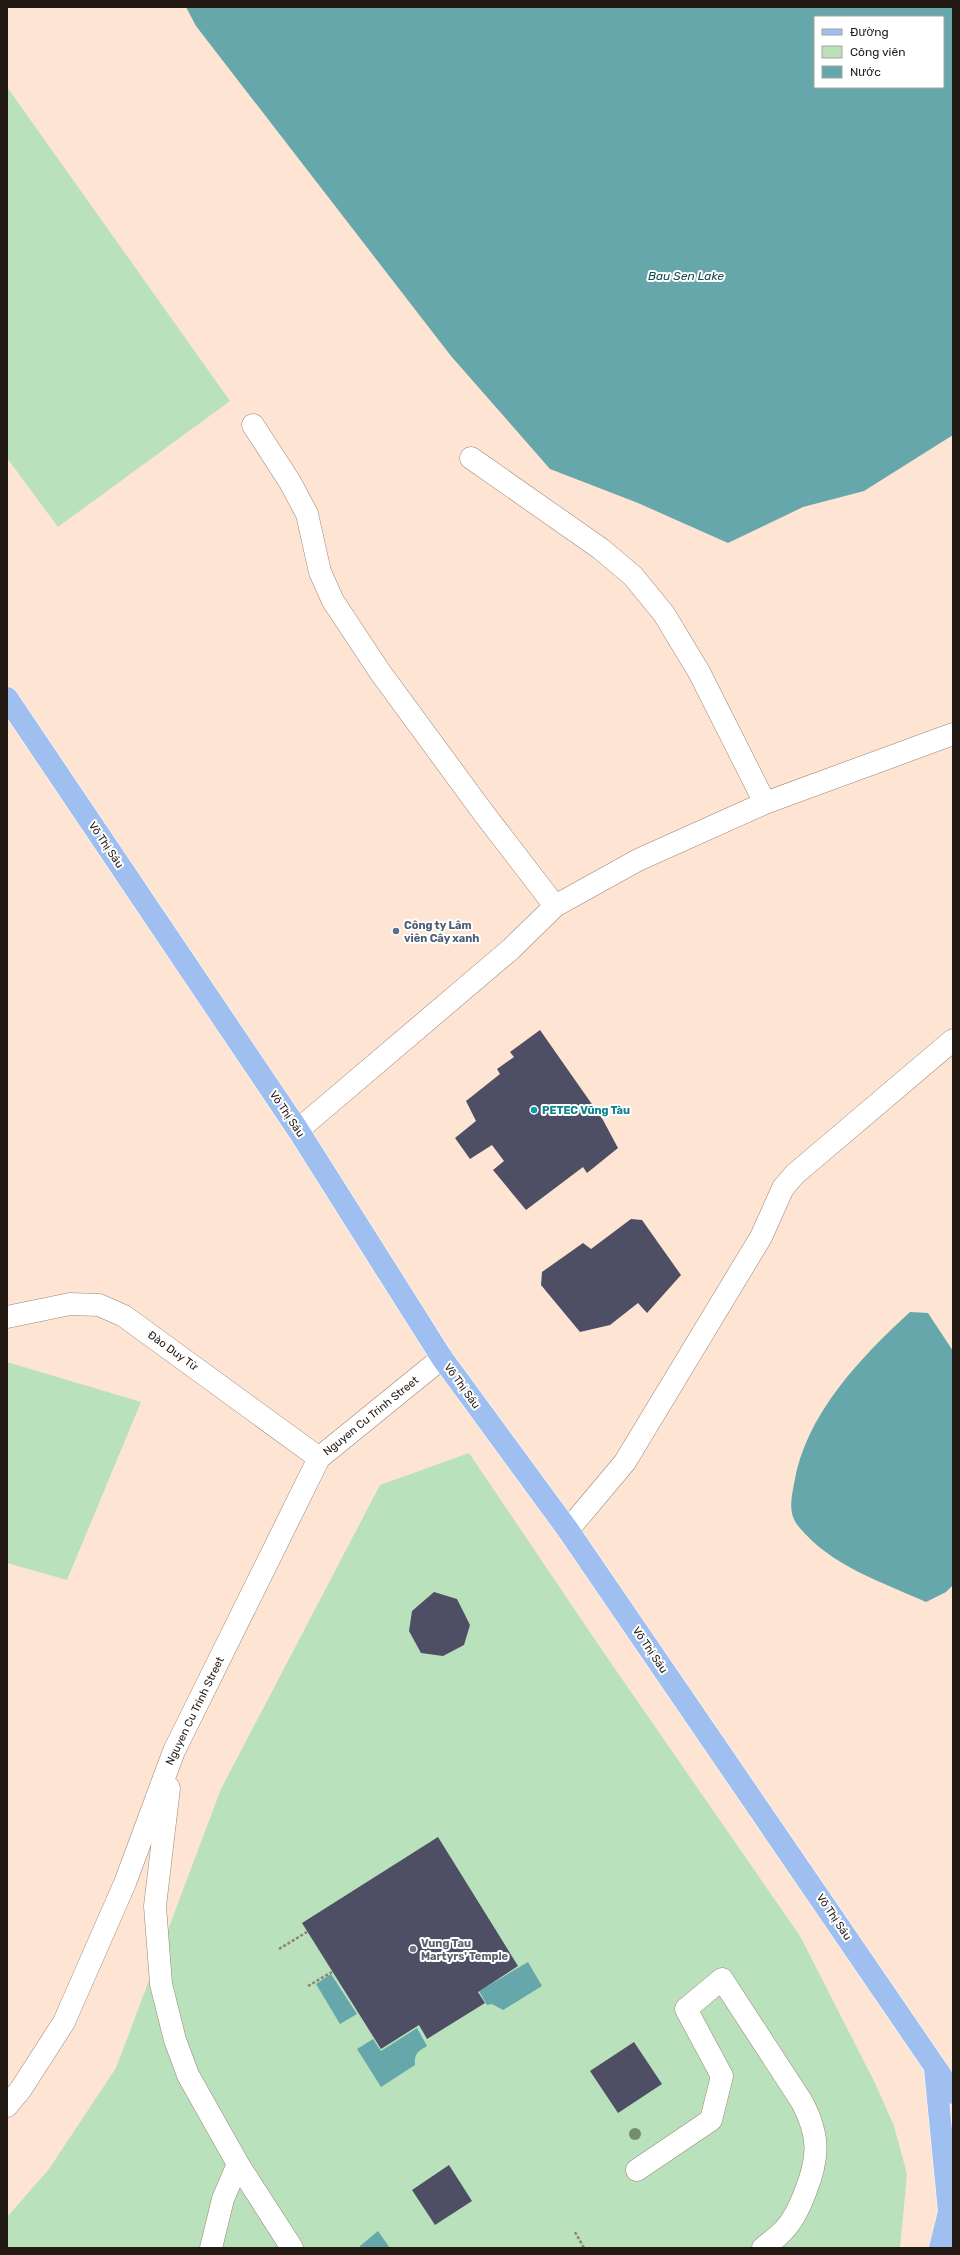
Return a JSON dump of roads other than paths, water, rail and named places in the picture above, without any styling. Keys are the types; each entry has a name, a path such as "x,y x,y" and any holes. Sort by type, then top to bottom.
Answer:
{"main road":[{"name":"Võ Thị Sáu","path":"7,698 298,1130 442,1358 568,1530 953,2093"},
{"name":"Võ Thị Sáu","path":"934,2064 949,2212 940,2248"}],"street":[{"path":"253,425 290,482 307,514 320,572 334,601 380,672 555,906"},
{"path":"471,458 601,549 633,576 664,614 699,672 765,803"},
{"path":"298,1130 511,949 555,906 638,860 765,803 953,734"},
{"path":"568,1530 625,1462 761,1238 783,1188 795,1174 953,1040"},
{"name":"Đào Duy Từ","path":"7,1318 70,1304 99,1306 124,1316 319,1458"},
{"name":"Nguyen Cu Trinh Street","path":"7,2106 21,2089 64,2022 125,1883 174,1751 319,1458 442,1358"},
{"path":"174,1751 155,1906 161,1984 175,2040 188,2075 238,2164 292,2248"},
{"path":"637,2170 711,2120 722,2076 686,2009 722,1979 802,2102 811,2118 816,2137 815,2165 799,2209 785,2230 763,2248"},
{"path":"211,2248 223,2199 238,2164"}],"water":[{"name":"Bau Sen Lake","path":"186,7 953,7 953,435 864,491 803,507 728,543 638,503 550,469 451,356 196,26"},
{"path":"910,1312 928,1313 953,1351 953,1585 946,1592 926,1602 858,1572 826,1552 812,1541 799,1527 793,1517 791,1507 800,1459 810,1434 822,1411 854,1368"},
{"path":"528,1962 542,1986 503,2010 492,2004 487,2005 479,1991"},
{"path":"331,1974 357,2014 340,2024 316,1984"},
{"path":"417,2028 427,2046 417,2053 415,2065 381,2087 357,2049 373,2039 381,2051"},
{"path":"378,2231 390,2248 360,2248 360,2246"}],"place":[{"name":"Công ty Lâm viên Cây xanh","path":"396,931"},
{"name":"PETEC Vũng Tàu","path":"534,1110"},
{"name":"Vung Tau Martyrs' Temple","path":"413,1949"}]}
